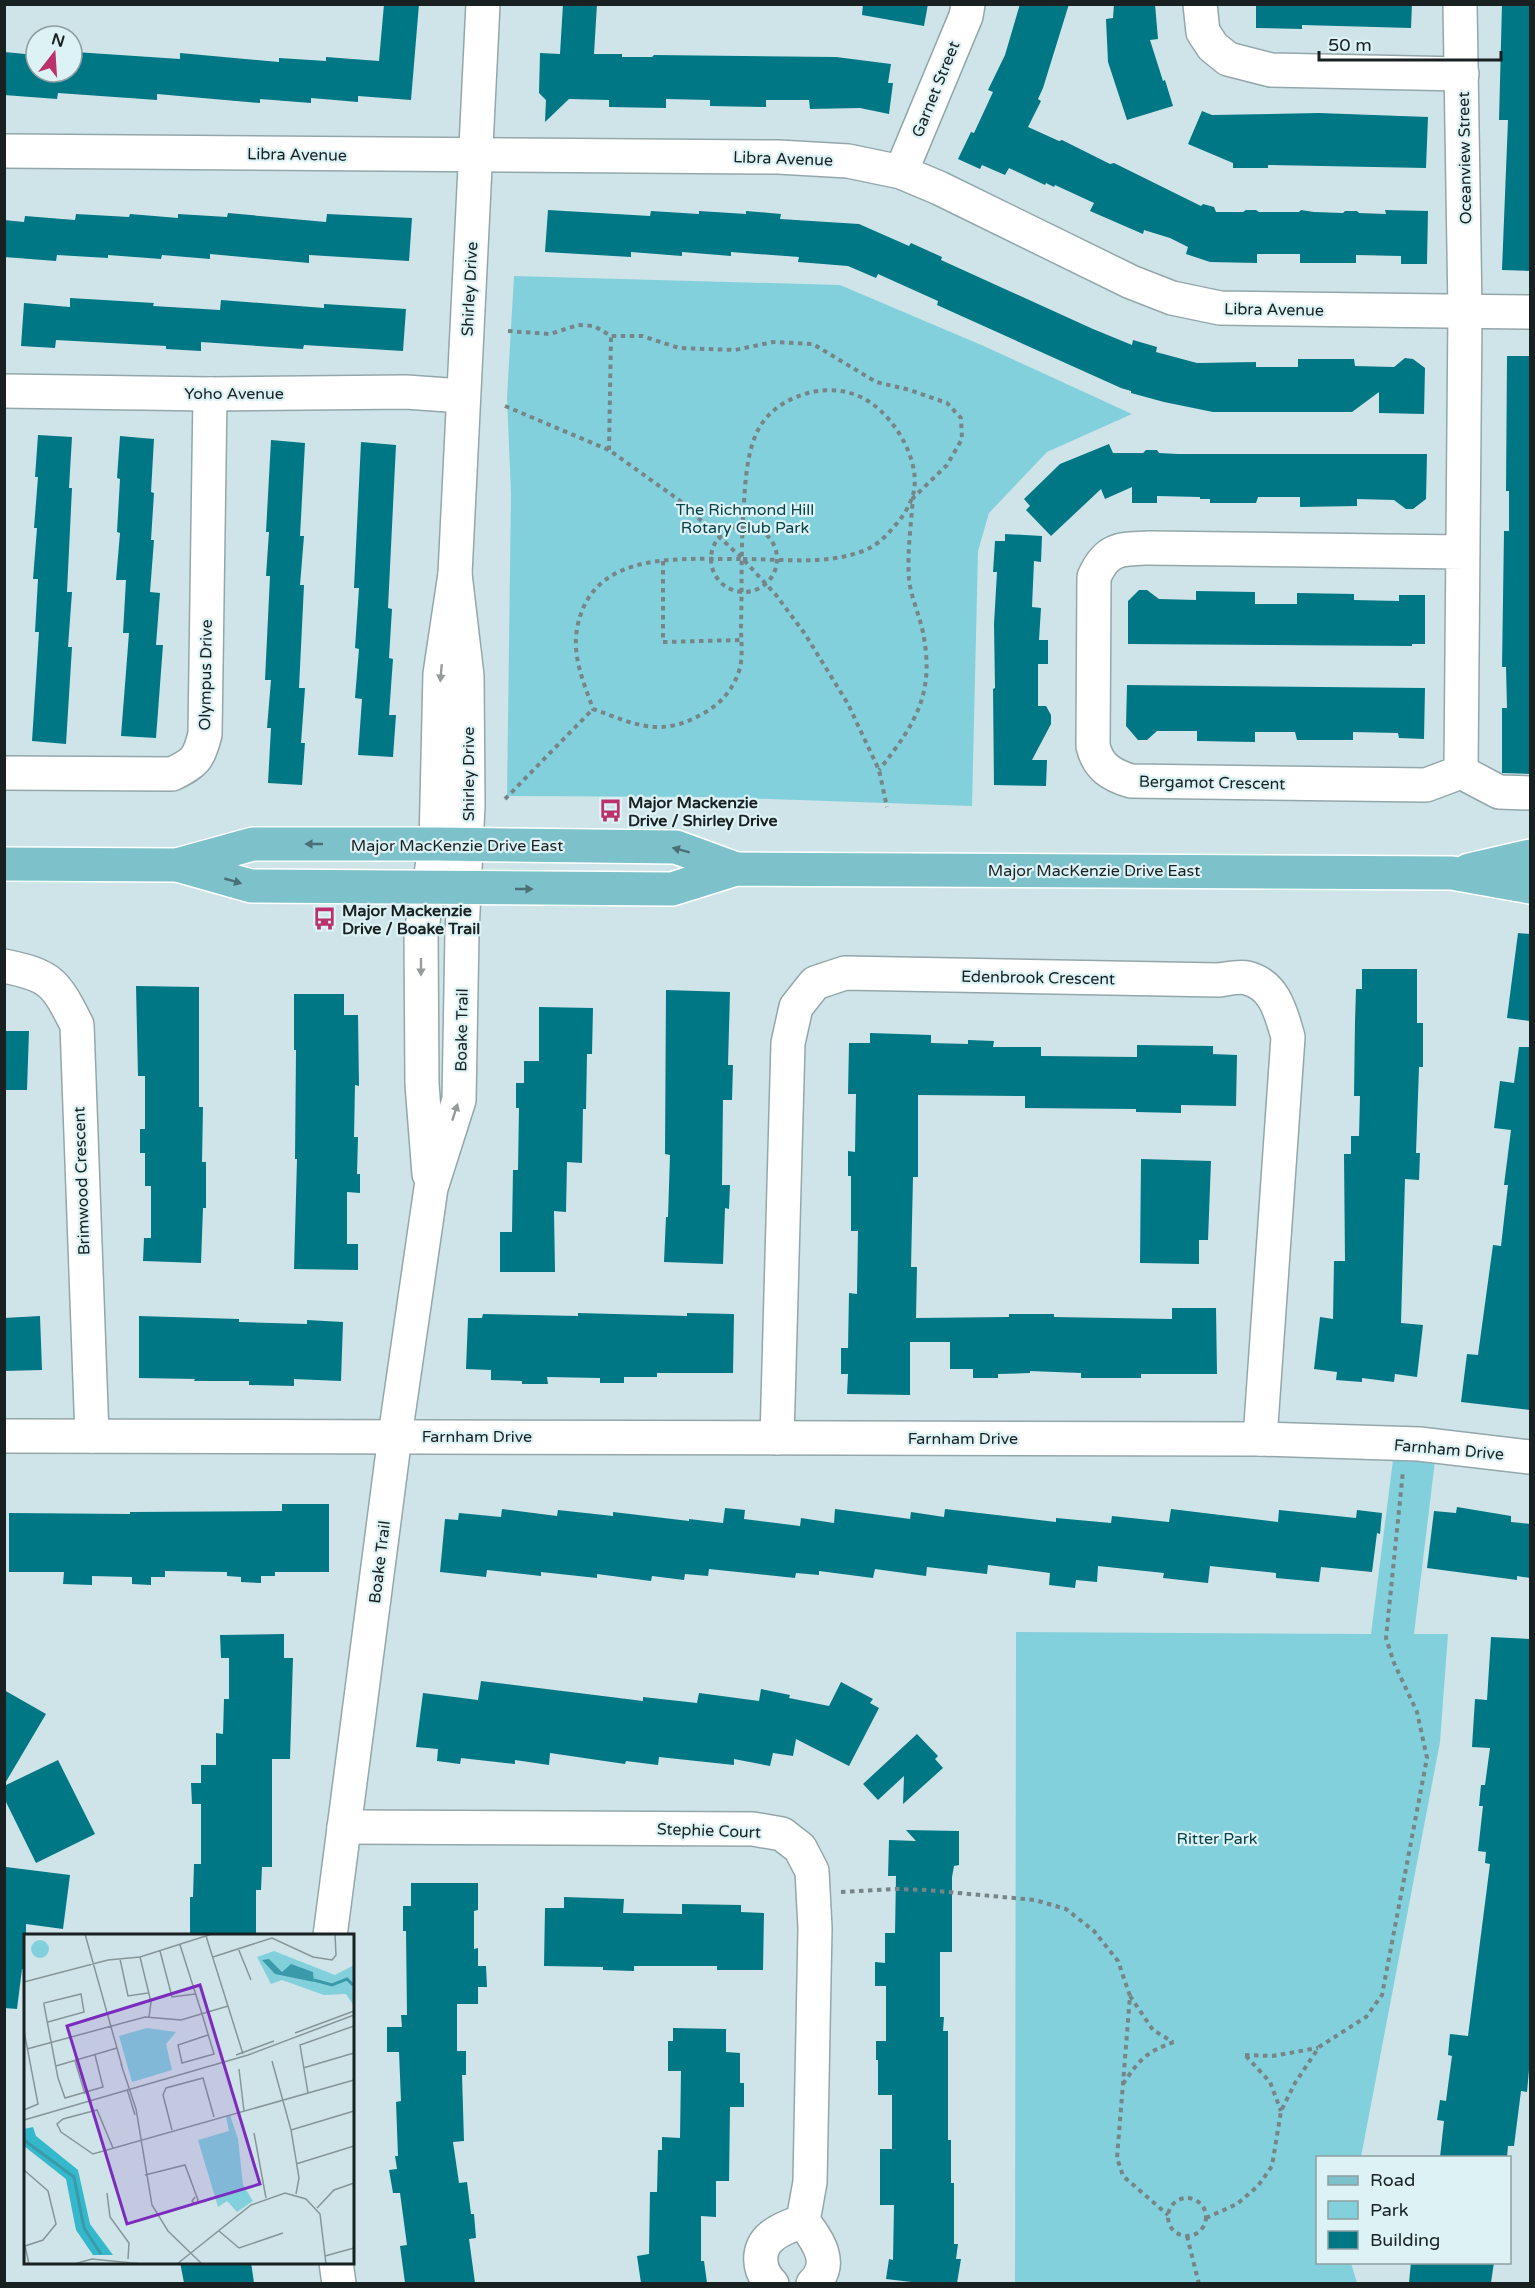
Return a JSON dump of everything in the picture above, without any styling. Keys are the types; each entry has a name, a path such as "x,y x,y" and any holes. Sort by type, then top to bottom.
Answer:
{"main road":[{"name":"Major MacKenzie Drive East","path":"177,865 253,844 672,889 736,869 1452,873 1530,887"},
{"name":"Major MacKenzie Drive East","path":"4,864 177,865 251,886 449,866 676,847 736,869"},
{"name":"Major MacKenzie Drive East","path":"1452,873 1530,856"}],"street":[{"name":"Shirley Drive","path":"449,866 440,674 455,574 483,4"},
{"name":"Garnet Street","path":"901,172 966,16 968,4"},
{"path":"1200,4 1203,32 1213,47 1228,60 1271,69 1462,74"},
{"name":"Oceanview Street","path":"1460,4 1465,311"},
{"name":"Libra Avenue","path":"4,151 778,157 848,161 901,172 939,188 1131,282 1172,298 1220,308 1530,312"},
{"path":"1465,311 1461,772 1499,792 1530,793"},
{"name":"Yoho Avenue","path":"4,391 210,394 406,392 462,396"},
{"name":"Olympus Drive","path":"4,773 172,774 188,766 200,753 205,734 210,394"},
{"name":"Bergamot Crescent","path":"1461,772 1426,785 1131,782 1120,778 1102,767 1096,758 1093,746 1094,577 1100,564 1110,554 1124,549 1463,552"},
{"name":"Boake Trail","path":"330,1934 430,1188 422,1084 421,933 449,866"},
{"name":"Brimwood Crescent","path":"4,966 32,972 49,981 60,993 77,1025 92,1436"},
{"name":"Edenbrook Crescent","path":"777,1438 788,1043 795,1007 815,982 845,973 1218,980 1246,978 1269,989 1281,1012 1288,1037 1260,1439"},
{"path":"4,1436 395,1436"},
{"name":"Farnham Drive","path":"395,1436 1260,1439 1419,1444 1530,1457"},
{"name":"Stephie Court","path":"344,1827 753,1829 782,1834 800,1848 812,1871 815,1928 810,2182 803,2221"},
{"path":"772,2283 763,2273 760,2263 765,2243 780,2231 803,2221 823,2251 824,2261 821,2272 813,2283"},
{"path":"336,2264 339,2283"}],"path":[{"path":"508,331 550,334 578,325 594,326 611,336 642,336 679,348 735,350 773,342 813,344 876,382 910,390 948,403 961,418 962,439 947,465 913,498 902,518 888,534 862,552 824,559 663,561 642,563 611,575 592,591 583,607 577,626 578,666 593,709"},
{"path":"609,450 611,336"},
{"path":"593,709 637,725 663,728 688,723 717,705 730,690 739,670 742,654 742,526 751,450 758,429 770,414 788,400 810,392 833,390 856,395 875,405 891,420 904,442 913,467 909,581 922,630 928,672 921,705 903,740 879,770"},
{"path":"505,406 609,450 679,500 743,559 805,634 848,704 879,770 887,807"},
{"path":"742,526 759,528 768,535 774,544 778,559 773,576 766,585 756,591 742,592 724,586 712,568 713,546 719,537 727,530 742,526"},
{"path":"663,561 663,642 741,640"},
{"path":"505,799 593,709"},
{"path":"1281,2111 1270,2082 1245,2055 1272,2056 1319,2047 1366,2017 1382,1995 1427,1758 1417,1712 1394,1663 1386,1638 1405,1460"},
{"path":"813,1892 926,1890 1035,1900 1066,1910 1094,1931 1118,1961 1130,1996 1154,2030 1174,2042 1152,2050 1138,2062 1123,2085"},
{"path":"1130,1996 1117,2158 1123,2176 1167,2215 1172,2229 1178,2234 1187,2236 1199,2231 1206,2218 1237,2204 1258,2186 1272,2166 1281,2111 1295,2083 1319,2047"},
{"path":"1167,2215 1174,2203 1181,2199 1191,2199 1201,2205 1206,2218"},
{"path":"1187,2236 1198,2283"}],"green space":[{"name":"The Richmond Hill Rotary Club Park","path":"514,276 840,285 986,347 1132,414 1047,452 989,513 978,551 972,806 709,797 507,796 511,494 507,397"},
{"name":"Ritter Park","path":"1393,1460 1435,1461 1414,1634 1448,1634 1440,1742 1361,2156 1316,2156 1316,2264 1351,2264 1357,2283 1015,2284 1016,1632 1371,1634"}],"building":[{"path":"384,4 419,4 411,100 358,96 358,102 311,98 311,103 260,99 260,103 157,94 157,100 58,93 57,99 4,95 4,52 24,54 24,84 84,84 84,53 180,59 180,53 279,62 279,58 326,61 326,57 379,61"},
{"path":"563,4 597,4 594,54 622,54 622,57 652,57 654,55 836,57 891,64 888,83 893,83 889,114 860,108 810,109 809,100 766,100 766,107 710,106 710,100 666,99 666,108 609,107 609,100 569,99 545,122 546,100 539,93 540,53 560,54"},
{"path":"863,4 928,4 924,26 862,15"},
{"path":"1020,4 1069,4 1038,99 1041,101 1028,127 1059,141 1062,140 1110,164 1114,163 1201,206 1203,204 1214,207 1216,212 1256,210 1259,212 1299,212 1301,210 1386,214 1385,210 1428,211 1427,264 1401,264 1401,256 1356,255 1356,263 1300,263 1300,254 1257,254 1257,263 1210,262 1186,254 1188,247 1170,238 1144,230 1143,234 1090,211 1094,203 1055,185 1054,187 1046,183 1045,185 1009,168 1005,175 982,165 980,169 958,159 971,132 974,133 993,92 988,90 1005,55"},
{"path":"1114,4 1155,4 1158,39 1150,40 1173,106 1127,120 1108,62 1106,19 1113,18"},
{"path":"1256,4 1412,4 1411,28 1302,25 1302,29 1256,28"},
{"path":"1502,4 1530,4 1530,271 1502,270 1508,120 1499,120"},
{"path":"1202,111 1212,115 1319,113 1428,117 1426,168 1268,165 1268,168 1233,168 1233,163 1188,144"},
{"path":"548,210 650,216 651,211 746,214 746,211 781,214 780,219 859,224 909,246 911,243 942,257 941,260 1093,329 1132,345 1133,340 1157,347 1156,352 1197,363 1256,362 1256,367 1298,367 1298,359 1354,359 1355,366 1394,367 1405,358 1413,359 1425,368 1424,414 1379,413 1379,392 1352,412 1213,412 1164,402 1131,393 1131,391 937,305 938,301 878,274 876,278 848,266 798,262 799,257 731,252 731,256 682,252 682,256 631,252 631,257 545,252"},
{"path":"228,213 326,222 327,214 412,218 409,261 309,255 309,263 210,254 210,259 162,255 161,259 108,255 108,258 57,255 56,261 4,257 4,220 24,222 25,216 75,220 76,214 129,217 130,214 178,218 178,214 227,217"},
{"path":"70,298 220,310 221,300 324,308 324,304 406,309 403,351 304,345 303,349 201,342 201,351 166,349 166,346 56,340 55,348 21,346 24,303 70,307"},
{"path":"1507,356 1530,356 1530,774 1502,773 1502,708 1507,708 1506,667 1502,667 1504,531 1509,531 1509,491 1506,491"},
{"path":"38,435 72,437 67,592 72,592 68,647 72,647 66,744 32,741 39,632 35,632 38,579 33,579 37,528 34,528 38,477 35,477"},
{"path":"120,436 154,439 151,540 154,540 150,592 160,593 156,645 163,645 156,738 121,736 129,633 123,633 126,580 116,580 120,533 117,532 120,479 117,478"},
{"path":"271,440 305,443 300,536 304,536 300,585 304,585 299,688 305,688 301,743 305,743 302,785 268,783 271,728 267,728 271,680 265,680 270,576 266,576 269,532 266,532"},
{"path":"361,442 396,445 388,608 392,609 389,658 393,659 389,715 396,715 393,757 358,755 362,699 355,698 359,649 355,648 359,588 354,588"},
{"path":"1109,444 1113,453 1143,453 1146,450 1157,450 1159,453 1178,454 1427,454 1426,499 1413,509 1406,509 1394,500 1357,499 1357,506 1300,507 1300,497 1258,497 1256,503 1210,503 1210,499 1200,499 1200,497 1157,496 1157,503 1132,503 1132,487 1105,499 1101,489 1051,536 1026,510 1030,506 1024,499 1060,464"},
{"path":"1005,534 1042,536 1041,562 1034,561 1032,607 1041,608 1039,640 1048,640 1048,664 1038,664 1038,706 1046,706 1051,715 1051,724 1032,760 1047,760 1046,786 994,785 993,689 995,688 994,624 997,572 993,572 995,541 1005,541"},
{"path":"1139,590 1147,590 1159,599 1196,600 1196,591 1255,592 1255,604 1297,604 1297,593 1354,594 1354,600 1399,601 1399,595 1425,595 1425,644 1412,644 1412,646 1128,644 1128,601"},
{"path":"1127,685 1425,688 1424,739 1399,738 1398,733 1353,732 1353,740 1297,740 1295,732 1255,732 1255,742 1197,741 1197,731 1157,731 1147,740 1138,740 1126,726"},
{"path":"1518,933 1530,934 1530,1021 1507,1018"},
{"path":"1362,969 1417,969 1417,1023 1423,1023 1423,1067 1419,1067 1416,1153 1420,1153 1419,1180 1405,1179 1401,1323 1423,1325 1417,1377 1395,1374 1394,1382 1362,1378 1362,1382 1336,1380 1337,1372 1314,1369 1320,1317 1333,1319 1334,1261 1345,1261 1344,1154 1351,1154 1351,1136 1359,1136 1360,1096 1354,1096 1355,1022 1356,989 1362,989"},
{"path":"136,986 199,987 199,1107 203,1107 202,1162 206,1162 206,1208 203,1208 201,1263 143,1261 144,1238 151,1238 151,1186 145,1186 145,1153 140,1153 140,1129 145,1129 145,1076 138,1076"},
{"path":"666,990 730,992 728,1065 733,1065 732,1100 723,1100 722,1185 730,1185 729,1209 725,1208 723,1264 664,1262 670,1155 665,1154"},
{"path":"294,994 344,994 344,1015 358,1015 359,1086 355,1085 354,1137 358,1137 357,1174 360,1174 360,1193 347,1192 347,1244 358,1244 358,1270 294,1269 297,1159 295,1159"},
{"path":"539,1007 593,1008 592,1054 587,1054 586,1109 583,1109 582,1163 567,1162 566,1212 554,1211 555,1272 500,1272 500,1232 512,1232 513,1170 518,1170 519,1108 516,1108 516,1083 524,1083 524,1061 539,1061"},
{"path":"4,1031 29,1031 27,1090 4,1090"},
{"path":"870,1033 931,1035 931,1043 968,1044 968,1040 994,1041 993,1047 1041,1047 1041,1056 1137,1057 1137,1045 1213,1046 1213,1054 1237,1055 1236,1106 1181,1105 1181,1113 1136,1112 1136,1109 1025,1108 1025,1096 918,1095 918,1177 913,1177 911,1267 917,1267 916,1318 1054,1314 1054,1317 1172,1319 1172,1308 1216,1308 1217,1374 1141,1374 1141,1378 1081,1378 1081,1373 1030,1371 1030,1373 998,1374 998,1378 973,1378 973,1369 950,1369 950,1342 910,1342 910,1395 847,1394 848,1374 841,1374 841,1348 848,1348 849,1293 857,1294 858,1231 851,1231 851,1176 848,1176 848,1151 855,1152 856,1094 848,1094 849,1043 870,1043"},
{"path":"1519,1047 1530,1047 1530,1410 1461,1402 1467,1354 1478,1355 1493,1245 1501,1246 1508,1185 1504,1185 1511,1130 1494,1128 1500,1081 1514,1083"},
{"path":"1141,1159 1211,1161 1208,1240 1199,1240 1199,1264 1140,1263"},
{"path":"578,1313 687,1316 687,1313 734,1314 733,1373 657,1373 657,1377 624,1377 624,1383 600,1383 600,1378 547,1377 548,1384 522,1384 522,1381 491,1380 491,1370 466,1369 468,1318 482,1318 483,1314 578,1316"},
{"path":"40,1316 42,1370 4,1371 4,1318"},
{"path":"139,1316 307,1324 307,1320 343,1322 341,1381 294,1379 294,1386 249,1385 249,1381 139,1378"},
{"path":"282,1504 329,1504 329,1572 275,1572 275,1576 261,1576 261,1583 241,1582 241,1577 227,1576 227,1572 165,1571 165,1577 151,1577 151,1585 132,1584 132,1577 92,1576 92,1585 63,1584 64,1572 9,1572 9,1513 130,1514 130,1512 282,1511"},
{"path":"1457,1507 1511,1516 1511,1522 1530,1524 1530,1578 1517,1576 1517,1580 1427,1568 1434,1511 1456,1513"},
{"path":"725,1508 745,1510 744,1519 800,1526 801,1518 834,1523 835,1509 910,1519 911,1512 944,1517 945,1509 1056,1522 1056,1518 1111,1523 1112,1516 1169,1522 1171,1509 1278,1522 1279,1510 1356,1518 1357,1510 1382,1513 1372,1572 1321,1567 1319,1582 1276,1578 1276,1573 1210,1566 1208,1583 1163,1578 1164,1573 1098,1566 1097,1582 1076,1580 1075,1588 1049,1585 1050,1573 988,1565 987,1574 927,1567 926,1576 875,1569 873,1578 819,1571 819,1575 796,1573 795,1578 709,1569 708,1576 685,1574 684,1580 652,1576 651,1581 597,1574 597,1578 541,1572 541,1576 487,1570 486,1577 440,1572 445,1519 458,1520 459,1513 501,1517 502,1509 557,1516 558,1510 613,1516 613,1512 723,1523"},
{"path":"284,1634 284,1658 293,1658 290,1759 272,1759 272,1867 262,1867 261,1890 256,1890 256,1934 190,1934 190,1897 193,1897 194,1864 201,1864 201,1804 192,1804 191,1783 201,1783 201,1765 216,1765 216,1733 223,1734 224,1699 229,1699 229,1658 221,1658 220,1635"},
{"path":"1491,1637 1530,1639 1530,2059 1527,2092 1521,2091 1514,2146 1508,2146 1507,2156 1440,2156 1444,2121 1437,2120 1440,2100 1446,2101 1452,2056 1448,2055 1450,2034 1468,2036 1490,1864 1485,1863 1486,1852 1478,1851 1483,1806 1479,1806 1481,1785 1485,1785 1490,1748 1472,1747 1475,1699 1487,1700"},
{"path":"481,1681 643,1701 643,1697 697,1703 699,1693 759,1701 761,1689 790,1695 789,1698 829,1706 841,1682 873,1699 870,1703 879,1708 849,1766 796,1739 793,1756 773,1753 770,1766 734,1759 734,1765 659,1757 658,1765 626,1761 625,1764 550,1753 549,1765 515,1760 515,1764 461,1758 460,1764 437,1761 438,1749 416,1747 423,1693 478,1700"},
{"path":"4,1690 46,1714 4,1785"},
{"path":"917,1734 938,1756 935,1759 943,1768 903,1804 904,1776 878,1800 863,1784"},
{"path":"58,1760 95,1834 36,1863 4,1798 4,1786"},
{"path":"906,1830 959,1831 959,1865 954,1866 952,1877 952,1952 940,1952 940,2017 944,2017 943,2031 948,2031 948,2140 951,2140 951,2183 954,2183 954,2244 958,2244 956,2259 961,2259 957,2283 920,2283 886,2279 889,2259 893,2260 894,2205 880,2205 880,2149 892,2149 892,2095 878,2095 876,2041 886,2041 886,1986 875,1986 875,1962 885,1963 885,1933 895,1933 896,1876 888,1876 889,1840 916,1841"},
{"path":"6,1867 70,1875 63,1929 26,1924 24,1970 22,1969 17,2009 4,2008"},
{"path":"411,1883 478,1883 478,1910 474,1911 474,1949 478,1948 478,1966 486,1966 487,1987 478,1987 478,2004 457,2004 457,2051 466,2051 466,2075 462,2075 464,2141 453,2142 459,2183 467,2182 471,2214 474,2214 476,2238 469,2239 475,2283 405,2283 400,2246 407,2245 400,2193 393,2193 389,2170 397,2169 395,2156 398,2156 396,2102 401,2101 399,2052 387,2052 387,2027 402,2027 401,2015 407,2015 406,1931 403,1931 403,1906 411,1906"},
{"path":"564,1897 624,1899 623,1913 682,1914 682,1904 741,1905 741,1912 764,1913 763,1970 717,1970 717,1966 634,1966 634,1971 603,1970 603,1967 544,1966 545,1908 564,1908"},
{"path":"673,2028 726,2029 726,2052 740,2053 740,2083 744,2083 744,2107 730,2107 729,2181 716,2181 716,2217 701,2216 701,2261 704,2261 707,2283 641,2283 637,2256 649,2254 650,2192 657,2192 658,2150 662,2150 662,2137 680,2138 681,2071 668,2071 668,2041 673,2041"},
{"path":"180,2264 251,2264 254,2283 184,2283"},
{"path":"1411,2264 1494,2264 1491,2283 1409,2283"}],"place":[{"name":"Major Mackenzie Drive / Shirley Drive","path":"610,811"},
{"name":"Major Mackenzie Drive / Boake Trail","path":"324,919"}]}
